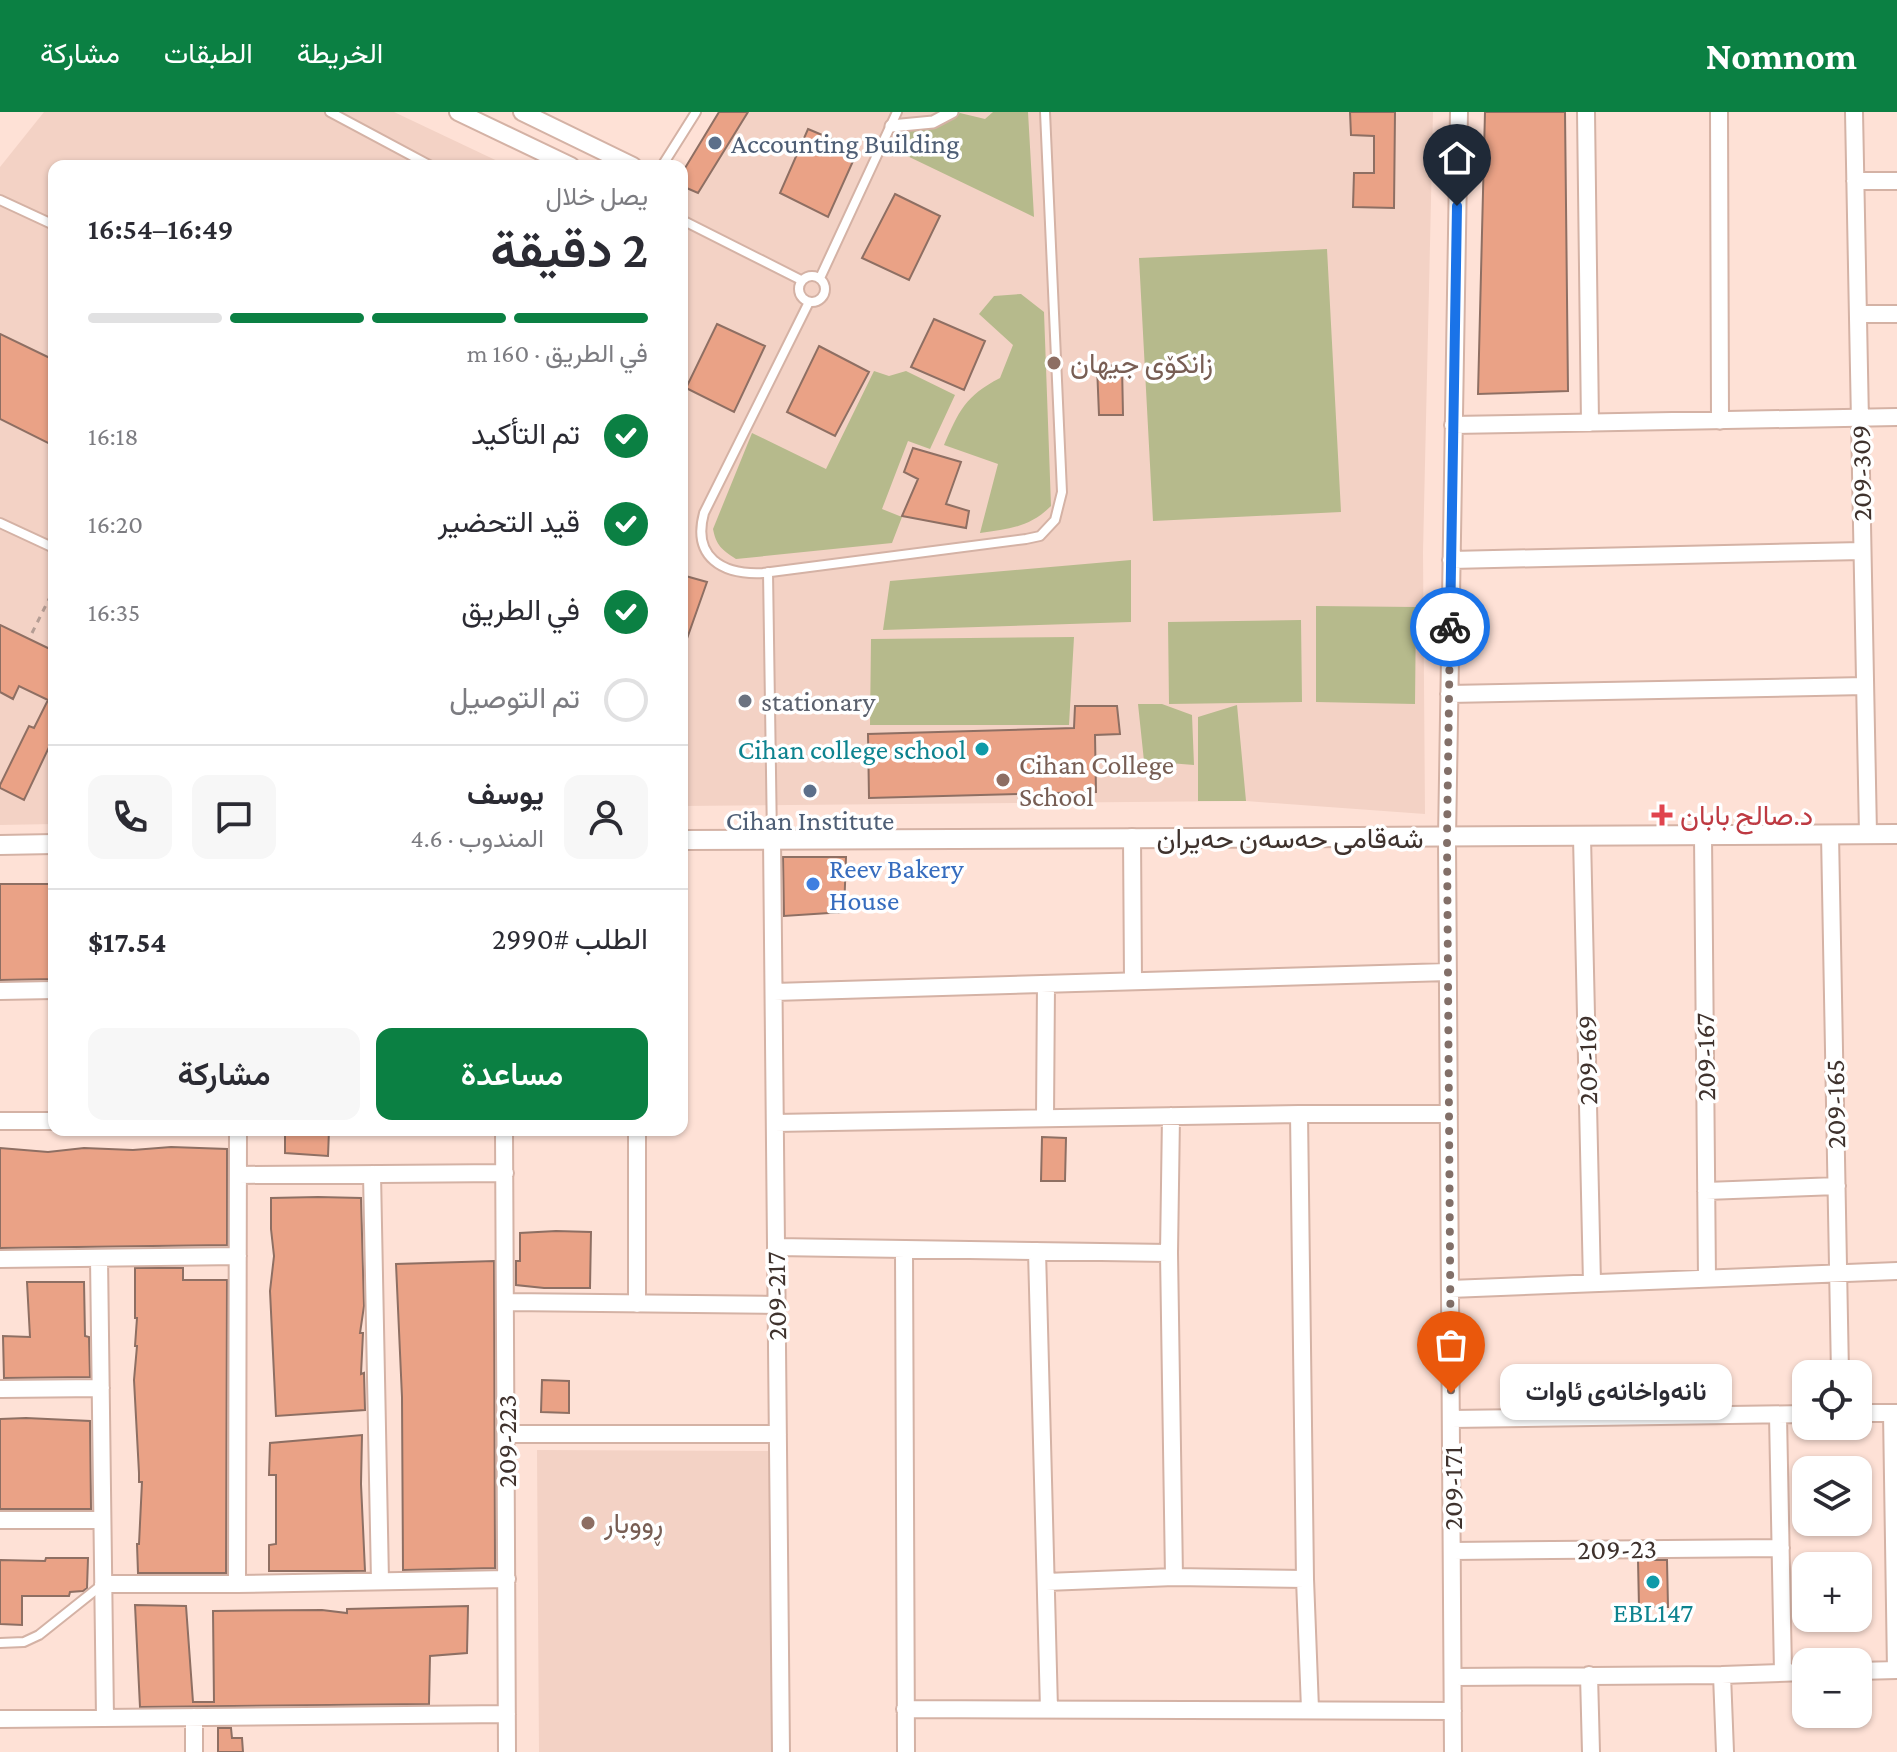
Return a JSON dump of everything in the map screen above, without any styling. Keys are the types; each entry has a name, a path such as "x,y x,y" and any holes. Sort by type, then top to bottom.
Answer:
{"street":[{"path":"458,112 558,160"},
{"path":"522,112 621,160"},
{"path":"891,126 933,122 952,112"},
{"name":"209-171","path":"1453,1752 1447,839 1459,112"},
{"path":"1586,112 1590,423"},
{"path":"1719,112 1720,421"},
{"name":"209-309","path":"1854,112 1868,834"},
{"path":"1855,181 1897,181"},
{"path":"1858,314 1897,314"},
{"path":"1453,425 1897,417"},
{"path":"1451,560 1862,551"},
{"path":"1449,694 1865,686"},
{"name":"209-165","path":"1830,834 1840,1360"},
{"name":"شەقامی حەسەن حەیران","path":"688,840 1447,839 1897,834"},
{"name":"209-167","path":"1703,836 1707,1279"},
{"path":"1132,837 1133,981"},
{"name":"209-169","path":"1582,837 1592,1283"},
{"name":"209-217","path":"772,839 781,1752"},
{"path":"0,845 48,844"},
{"path":"774,992 1448,972"},
{"path":"1045,1118 1046,984"},
{"path":"0,991 48,990"},
{"path":"1299,1114 1305,1579 1310,1709"},
{"path":"775,1123 1449,1114"},
{"path":"1171,1116 1169,1253 1174,1577"},
{"path":"0,1121 48,1121"},
{"path":"237,1584 238,1136"},
{"name":"209-223","path":"504,1136 507,1752"},
{"path":"637,1136 637,1304"},
{"path":"238,1175 505,1173"},
{"path":"372,1174 380,1581"},
{"path":"1706,1191 1837,1186"},
{"path":"776,1247 1169,1253"},
{"path":"904,1249 906,1752"},
{"path":"1037,1251 1049,1709"},
{"path":"0,1259 238,1256"},
{"path":"99,1258 105,1718"},
{"path":"1450,1289 1897,1271"},
{"path":"505,1302 777,1305"},
{"path":"0,1389 101,1388"},
{"path":"1872,1413 1895,1413 1897,1670 1872,1671"},
{"path":"1451,1419 1792,1414"},
{"path":"1778,1415 1783,1672"},
{"path":"506,1434 778,1434"},
{"path":"0,1520 102,1520"},
{"name":"209-23","path":"1452,1551 1781,1548"},
{"path":"1046,1582 1174,1577 1305,1579"},
{"path":"103,1584 507,1579"},
{"path":"1453,1677 1792,1672"},
{"path":"1589,1675 1591,1752"},
{"path":"1722,1675 1725,1752"},
{"path":"905,1709 1453,1711"},
{"path":"0,1719 507,1714"},
{"path":"194,1717 194,1752"}],"lane":[{"path":"330,112 420,160"},
{"path":"666,160 696,112"},
{"path":"820,278 897,112"},
{"path":"809,302 704,513 699,531 703,545 718,564 745,573 768,572 1040,536 1055,520 1062,492 1045,112"},
{"path":"0,200 48,222"},
{"path":"688,223 801,280 813,275 820,278 825,286 824,295 818,301 809,302 799,293 801,280"},
{"path":"0,523 48,545"},
{"path":"768,572 772,839"},
{"path":"0,1643 24,1642 39,1635 103,1584"}],"path":[{"path":"32,633 48,601"}],"shaded area":[{"path":"44,112 394,112 495,160 48,160 48,824 0,825 0,167"},
{"name":"زانکۆی جیھان","path":"719,112 1433,112 1423,552 1425,814 1246,801 688,806 688,163"},
{"path":"537,1450 773,1451 775,1752 539,1752"}],"green space":[{"path":"993,112 1028,112 1034,217 901,153 905,129 938,127 960,113 985,119"},
{"path":"1327,249 1341,512 1153,521 1139,258"},
{"path":"1021,294 1044,312 1051,506 1027,523 980,533 998,464 944,445 964,406 979,391 1000,378 1013,345 979,314 994,296"},
{"path":"874,371 889,376 906,371 955,395 930,449 908,441 882,509 902,517 892,543 736,559 727,553 718,543 713,529 752,433 826,469"},
{"path":"1131,560 1131,622 883,630 890,581"},
{"path":"1316,606 1416,607 1415,704 1316,702"},
{"path":"1301,620 1302,702 1169,704 1168,622"},
{"path":"1074,637 1069,725 870,725 871,639"},
{"path":"1138,704 1162,704 1192,715 1194,765 1144,761"},
{"path":"1237,705 1246,801 1198,801 1198,717"}],"building":[{"name":"Accounting Building","path":"719,112 748,112 698,193 688,189 688,163"},
{"path":"1350,112 1395,112 1394,208 1353,207 1354,173 1374,173 1374,136 1351,135"},
{"path":"1485,112 1565,112 1568,391 1478,394"},
{"path":"808,129 858,150 828,217 780,193"},
{"path":"895,194 940,216 909,280 862,258"},
{"path":"934,319 985,341 964,390 911,367"},
{"path":"717,324 765,346 734,412 688,389"},
{"path":"0,334 48,357 48,443 0,419"},
{"path":"819,346 869,372 835,436 787,412"},
{"path":"1122,365 1123,415 1099,415 1097,366"},
{"path":"913,448 961,462 946,504 969,511 966,528 902,516 918,479 904,472"},
{"path":"688,577 707,582 688,636"},
{"path":"0,625 48,648 48,700 19,686 13,699 0,692"},
{"path":"48,700 48,749 24,800 0,788 0,785 29,726 34,728"},
{"name":"Cihan college school","path":"1075,706 1117,706 1120,734 1095,735 1096,792 869,798 868,734 1074,728"},
{"name":"Reev Bakery House","path":"783,857 846,857 844,912 784,916"},
{"path":"0,884 48,884 48,979 0,980"},
{"path":"285,1136 329,1136 328,1156 285,1153"},
{"path":"1042,1137 1066,1138 1065,1181 1041,1181"},
{"path":"171,1147 227,1149 227,1245 0,1248 0,1148 48,1152 84,1148 133,1150"},
{"path":"271,1198 361,1198 364,1306 360,1333 363,1333 361,1374 364,1373 365,1410 276,1416 270,1291 274,1256"},
{"path":"591,1232 590,1288 516,1285 520,1233"},
{"path":"494,1261 495,1568 403,1570 402,1397 396,1264"},
{"path":"135,1268 183,1268 183,1280 227,1280 226,1573 138,1573 142,1482 139,1482 134,1380 137,1346"},
{"path":"27,1282 84,1282 85,1336 89,1337 90,1377 4,1378 3,1336 30,1337"},
{"path":"542,1380 569,1381 569,1413 541,1412"},
{"path":"0,1419 90,1421 91,1509 0,1509"},
{"path":"362,1435 365,1571 269,1571 269,1545 276,1544 276,1475 269,1475 270,1443"},
{"path":"46,1558 88,1558 87,1588 70,1592 69,1596 22,1596 22,1625 0,1624 0,1560 45,1561"},
{"name":"EBL147","path":"1638,1560 1667,1560 1668,1607 1639,1607"},
{"path":"135,1605 186,1606 193,1702 214,1702 213,1611 322,1610 347,1613 347,1609 468,1606 467,1653 430,1656 429,1704 140,1707"},
{"path":"218,1728 231,1728 232,1738 242,1738 243,1752 218,1752"}],"way so far":[{"path":"1450,627 1447,839 1451,1393"}],"place":[{"name":"Accounting Building","path":"715,143"},
{"name":"زانکۆی جیھان","path":"1054,363"},
{"name":"stationary","path":"745,701"},
{"name":"Cihan college school","path":"982,749"},
{"name":"Cihan College School","path":"1003,780"},
{"name":"Cihan Institute","path":"810,791"},
{"name":"د.صالح بابان","path":"1662,815"},
{"name":"Reev Bakery House","path":"813,884"},
{"name":"نانەواخانەی ئاوات","path":"1451,1393"},
{"name":"ڕووبار","path":"588,1523"},
{"name":"EBL147","path":"1653,1582"}],"route":[{"path":"1450,627 1457,206"}]}
